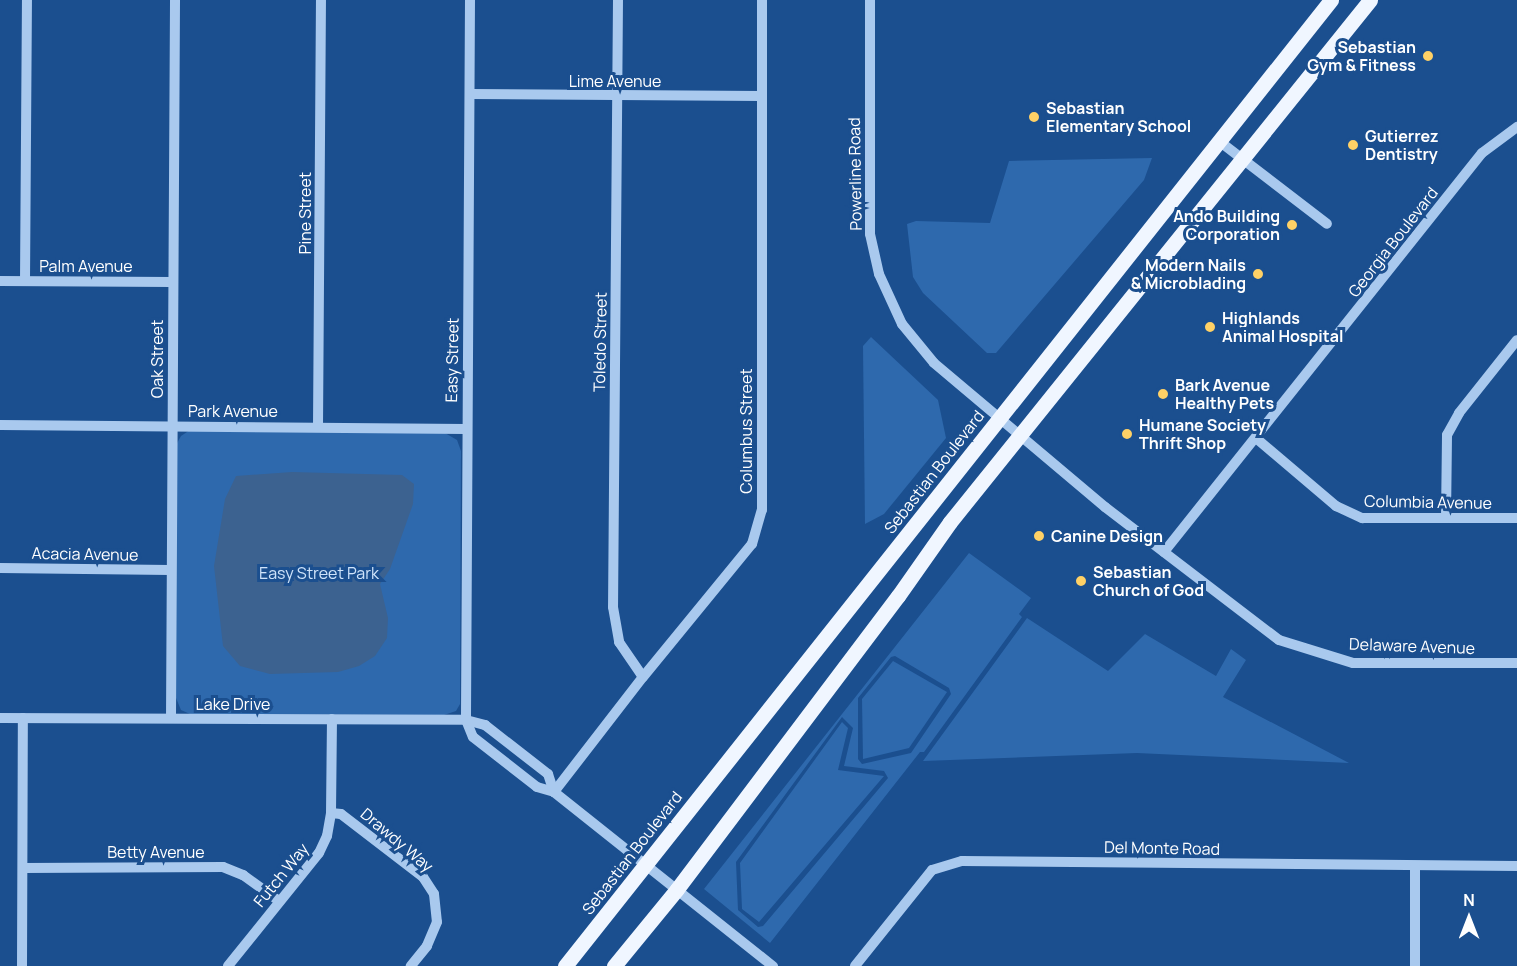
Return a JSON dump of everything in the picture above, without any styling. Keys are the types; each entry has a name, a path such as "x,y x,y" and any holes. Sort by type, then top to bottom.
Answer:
{"main road":[{"name":"Sebastian Boulevard","path":"565,966 1331,0"},
{"path":"614,966 677,889 898,596 950,522 1370,0"}],"street":[{"path":"26,281 27,0"},
{"name":"Oak Street","path":"171,718 170,570 175,0"},
{"name":"Pine Street","path":"318,426 321,0"},
{"name":"Easy Street","path":"466,720 470,0"},
{"name":"Toledo Street","path":"618,0 613,607 619,642 643,677"},
{"name":"Columbus Street","path":"554,792 643,677 752,544 762,510 762,0"},
{"name":"Powerline Road","path":"870,0 868,189 870,234 879,274 902,324 934,363 1019,436"},
{"name":"Lime Avenue","path":"470,94 761,96"},
{"name":"Georgia Boulevard","path":"1164,552 1257,439 1482,153 1517,127"},
{"path":"1219,141 1327,225"},
{"name":"Palm Avenue","path":"0,280 172,282"},
{"path":"1446,518 1447,435 1458,413 1517,340"},
{"name":"Park Avenue","path":"0,426 318,426 466,429"},
{"name":"Delaware Avenue","path":"1019,436 1279,640 1353,663 1517,663"},
{"name":"Columbia Avenue","path":"1257,439 1336,506 1362,518 1517,518"},
{"name":"Acacia Avenue","path":"0,568 170,570"},
{"name":"Lake Drive","path":"0,717 466,720"},
{"path":"22,966 23,718"},
{"name":"Futch Way","path":"228,966 319,853 327,836 331,813 332,719"},
{"path":"466,720 485,725 548,774 554,792"},
{"path":"466,720 473,736 537,787 554,792 772,966"},
{"name":"Drawdy Way","path":"331,813 341,814 423,877 434,894 437,922 427,946 411,966"},
{"name":"Del Monte Road","path":"855,966 932,870 962,861 1517,867"},
{"path":"1415,866 1415,966"},
{"name":"Betty Avenue","path":"23,868 223,867 243,876 279,901"}],"green space":[{"path":"1152,158 1144,180 996,353 987,353 923,293 913,277 907,224 916,221 990,223 1009,161"},
{"path":"871,337 938,400 946,438 884,514 865,524 863,346"},
{"name":"Easy Street Park","path":"190,430 445,433 457,440 461,451 460,704 456,711 444,715 190,714 181,710 176,698 176,445 181,436"},
{"path":"969,553 1031,598 1019,614 1022,617 924,752 920,752 770,943 704,889","holes":["895,656 949,688 951,694 911,753 862,764 858,759 858,698 891,657","842,717 853,728 844,766 884,771 888,778 763,926 758,927 738,910 736,862"]},
{"path":"1027,618 1108,671 1145,634 1216,676 1231,649 1246,660 1223,697 1349,763 1137,753 923,761"},
{"path":"893,661 947,692 909,748 863,759 862,699"},
{"path":"842,722 848,728 838,770 884,776 759,922 742,909 740,863"}],"shaded area":[{"path":"292,472 402,475 414,484 413,504 390,569 380,584 388,618 387,638 375,656 359,666 338,672 270,674 240,666 223,646 214,566 225,499 236,476"}],"place":[{"name":"Sebastian Gym & Fitness","path":"1428,56"},
{"name":"Sebastian Elementary School","path":"1034,117"},
{"name":"Gutierrez Dentistry","path":"1353,145"},
{"name":"Ando Building Corporation","path":"1292,225"},
{"name":"Modern Nails & Microblading","path":"1258,274"},
{"name":"Highlands Animal Hospital","path":"1210,327"},
{"name":"Bark Avenue Healthy Pets","path":"1163,394"},
{"name":"Humane Society Thrift Shop","path":"1127,434"},
{"name":"Canine Design","path":"1039,536"},
{"name":"Sebastian Church of God","path":"1081,581"}]}
